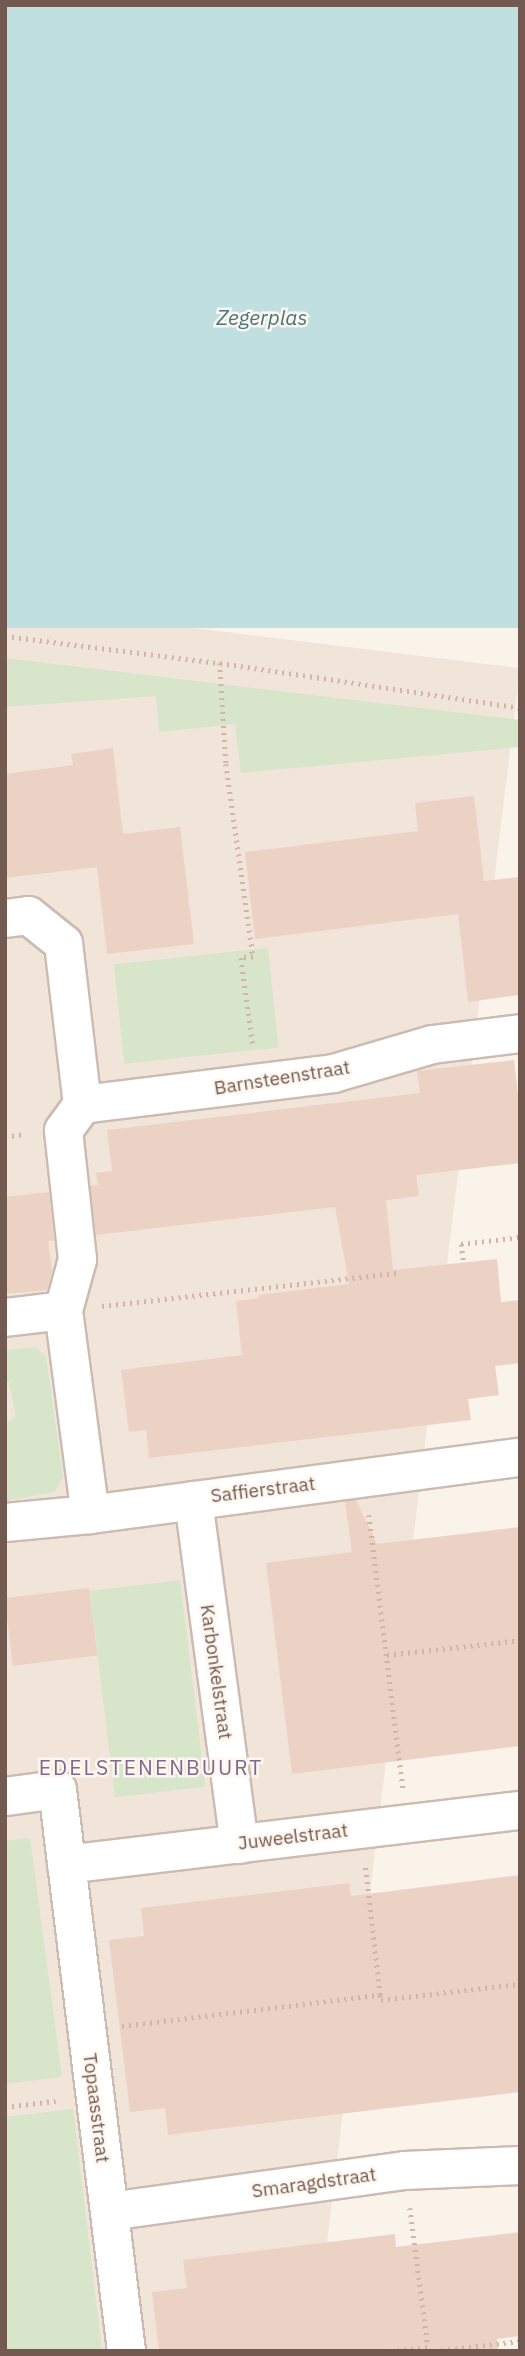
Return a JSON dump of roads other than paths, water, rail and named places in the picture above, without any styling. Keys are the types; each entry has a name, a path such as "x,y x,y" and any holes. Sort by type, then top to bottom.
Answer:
{"street":[{"path":"5,918 28,915 63,943 82,1104 63,1130 77,1259 63,1310 90,1514"},
{"name":"Barnsteenstraat","path":"82,1104 333,1073 432,1044 520,1033"},
{"path":"5,1317 63,1310"},
{"name":"Saffierstraat","path":"5,1522 90,1514 520,1457"},
{"name":"Karbonkelstraat","path":"193,1500 239,1844"},
{"name":"Topaasstraat","path":"5,1796 57,1790 126,2351"},
{"name":"Juweelstraat","path":"66,1864 520,1810"},
{"name":"Smaragdstraat","path":"109,2211 404,2170 520,2165"}],"water":[{"name":"Zegerplas","path":"5,5 520,5 520,628 5,628"}],"district":[{"name":"EDELSTENENBUURT","path":"151,1767"}]}
